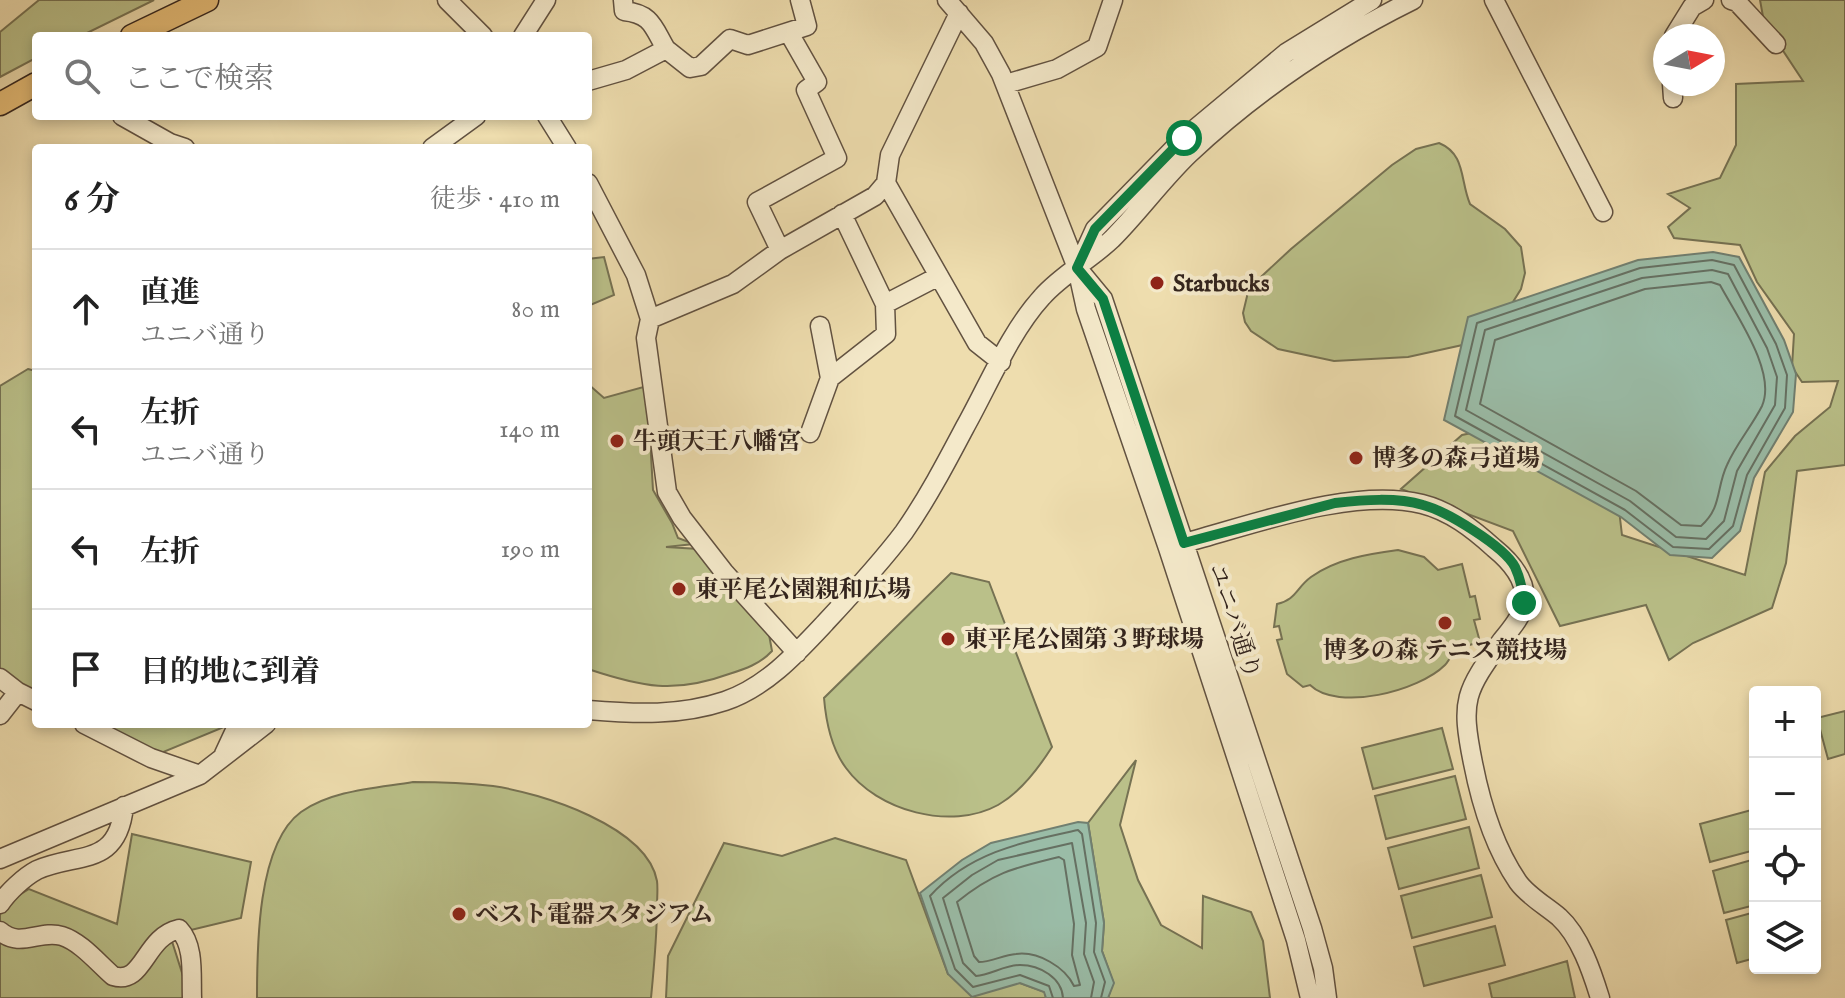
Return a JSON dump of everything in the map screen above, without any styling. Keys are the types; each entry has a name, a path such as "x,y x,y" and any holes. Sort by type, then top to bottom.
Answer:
{"main road":[{"path":"140,32 207,0"},
{"path":"0,104 32,86"}],"street":[{"path":"447,0 479,32"},
{"path":"526,32 546,0"},
{"path":"623,0 624,11 641,13 648,18 666,49 690,68 701,66 730,39 748,45 807,26 800,0"},
{"path":"1006,84 1057,69 1097,47 1113,0"},
{"path":"1077,268 1095,229 1184,138 1286,53 1372,0"},
{"path":"592,710 631,714 680,713 696,709 752,689 797,653 865,580 903,532 936,482 1022,323 1043,296 1111,240 1189,155 1240,112 1301,64 1413,0"},
{"path":"1494,0 1603,212"},
{"path":"1681,24 1692,7 1704,0"},
{"path":"1731,0 1737,2 1776,44"},
{"path":"650,319 733,284 780,250 875,196 886,183 890,155 953,6 984,43 1006,84 1077,268"},
{"path":"780,250 757,202 837,158 806,90 817,82 789,33"},
{"path":"592,80 626,70 666,49"},
{"path":"129,120 173,144"},
{"path":"438,144 470,120"},
{"path":"550,120 564,144"},
{"path":"886,183 977,343 1001,362"},
{"path":"592,191 636,275 650,319 646,338 667,492 682,518 724,572 797,653"},
{"path":"830,378 886,334 885,304 842,214"},
{"name":"ユニバ通り","path":"1077,268 1103,299 1312,928 1327,998"},
{"name":"ユニバ通り","path":"1077,268 1086,309 1168,548 1291,926 1310,998"},
{"path":"885,304 939,276"},
{"path":"810,433 830,378 820,326"},
{"path":"1184,543 1335,503 1395,501 1421,504 1449,515 1474,530 1514,565 1524,603 1517,620 1475,678 1466,703 1473,765 1498,850 1520,885 1562,920 1573,935 1600,998"},
{"path":"0,678 32,699"},
{"path":"0,715 18,692"},
{"path":"92,728 151,758 200,775"},
{"path":"223,757 236,728"},
{"path":"0,859 200,775 261,728"},
{"path":"0,904 33,872 85,859 105,848 122,826 124,806"},
{"path":"0,931 23,941 45,935 61,936 75,943 113,976 120,978 129,977 137,970 162,935 179,929 185,936 190,957 192,998"}],"green space":[{"path":"39,0 154,0 89,32 32,32 32,60 0,77 0,32"},
{"path":"1760,0 1845,0 1845,465 1797,471 1786,563 1772,608 1693,643 1669,660 1646,605 1560,626 1513,531 1401,489 1462,435 1544,418 1613,460 1622,535 1745,575 1765,472 1795,436 1830,407 1838,381 1802,382 1792,367 1794,334 1757,282 1740,245 1674,238 1668,227 1690,208 1668,194 1720,178 1736,145 1736,84 1803,81 1764,22"},
{"path":"1439,143 1448,148 1458,161 1470,204 1505,229 1521,247 1525,273 1521,289 1501,321 1467,344 1408,357 1334,361 1278,349 1251,331 1243,313 1249,288 1392,165 1416,149"},
{"path":"604,257 614,295 592,304 592,258"},
{"path":"28,369 32,370 32,696 3,686 0,689 0,386"},
{"path":"647,386 653,490 678,538 694,544 666,547 699,549 768,629 772,651 741,670 691,684 658,686 592,670 592,388 604,398"},
{"name":"博多の森 テニス競技場","path":"1398,550 1424,557 1438,570 1462,564 1470,597 1475,596 1480,619 1474,620 1480,642 1455,649 1446,663 1433,674 1398,690 1378,695 1339,697 1323,693 1310,685 1303,687 1287,674 1277,640 1282,639 1279,626 1274,627 1277,604 1288,600 1311,577 1331,566"},
{"name":"東平尾公園第３野球場","path":"951,573 989,582 1052,747 1028,779 998,805 979,813 937,816 895,805 876,796 860,783 846,768 833,743 824,698"},
{"path":"1845,711 1845,754 1828,759 1821,733 1821,717"},
{"path":"107,728 222,728 161,753"},
{"path":"1442,728 1453,769 1373,789 1362,748"},
{"path":"1136,760 1120,825 1138,880 1161,925 1202,948 1203,896 1251,912 1263,941 1270,998 1108,998 1113,982 1102,951 1104,923 1088,823"},
{"path":"1455,776 1466,819 1386,839 1375,796"},
{"name":"ベスト電器スタジアム","path":"413,782 493,786 537,796 589,816 634,844 649,861 657,881 651,998 257,998 262,898 276,848 286,827 301,812 327,799 355,791"},
{"path":"1749,811 1749,852 1710,862 1700,824"},
{"path":"1469,827 1479,868 1399,889 1388,848"},
{"path":"132,834 251,862 241,918 170,935 190,998 0,998 0,907 29,889 117,924"},
{"path":"835,838 906,860 948,974 1020,983 1045,992 1046,998 666,998 668,956 724,843 782,856"},
{"path":"1749,861 1749,907 1724,913 1713,871"},
{"path":"1481,875 1492,917 1412,938 1401,896"},
{"path":"1749,914 1749,960 1737,963 1726,920"},
{"path":"1495,926 1505,965 1424,986 1414,947"},
{"path":"1567,961 1575,998 1492,998 1489,984"}],"water":[{"path":"1713,252 1739,257 1784,340 1796,374 1793,412 1754,478 1740,531 1712,558 1670,555 1621,517 1444,420 1468,317 1638,260"},
{"path":"1078,822 1088,823 1104,923 1102,951 1114,983 1108,998 1046,998 1044,992 1020,983 972,997 948,974 920,893 962,860 991,843"}],"place":[{"name":"Starbucks","path":"1157,283"},
{"name":"牛頭天王八幡宮","path":"617,441"},
{"name":"博多の森弓道場","path":"1356,458"},
{"name":"東平尾公園親和広場","path":"679,589"},
{"name":"博多の森 テニス競技場","path":"1445,623"},
{"name":"東平尾公園第３野球場","path":"948,639"},
{"name":"ベスト電器スタジアム","path":"459,914"}],"route":[{"path":"1184,138 1095,229 1077,268 1103,299 1184,543 1335,503 1395,501 1421,504 1449,515 1474,530 1514,565 1524,603"}]}
